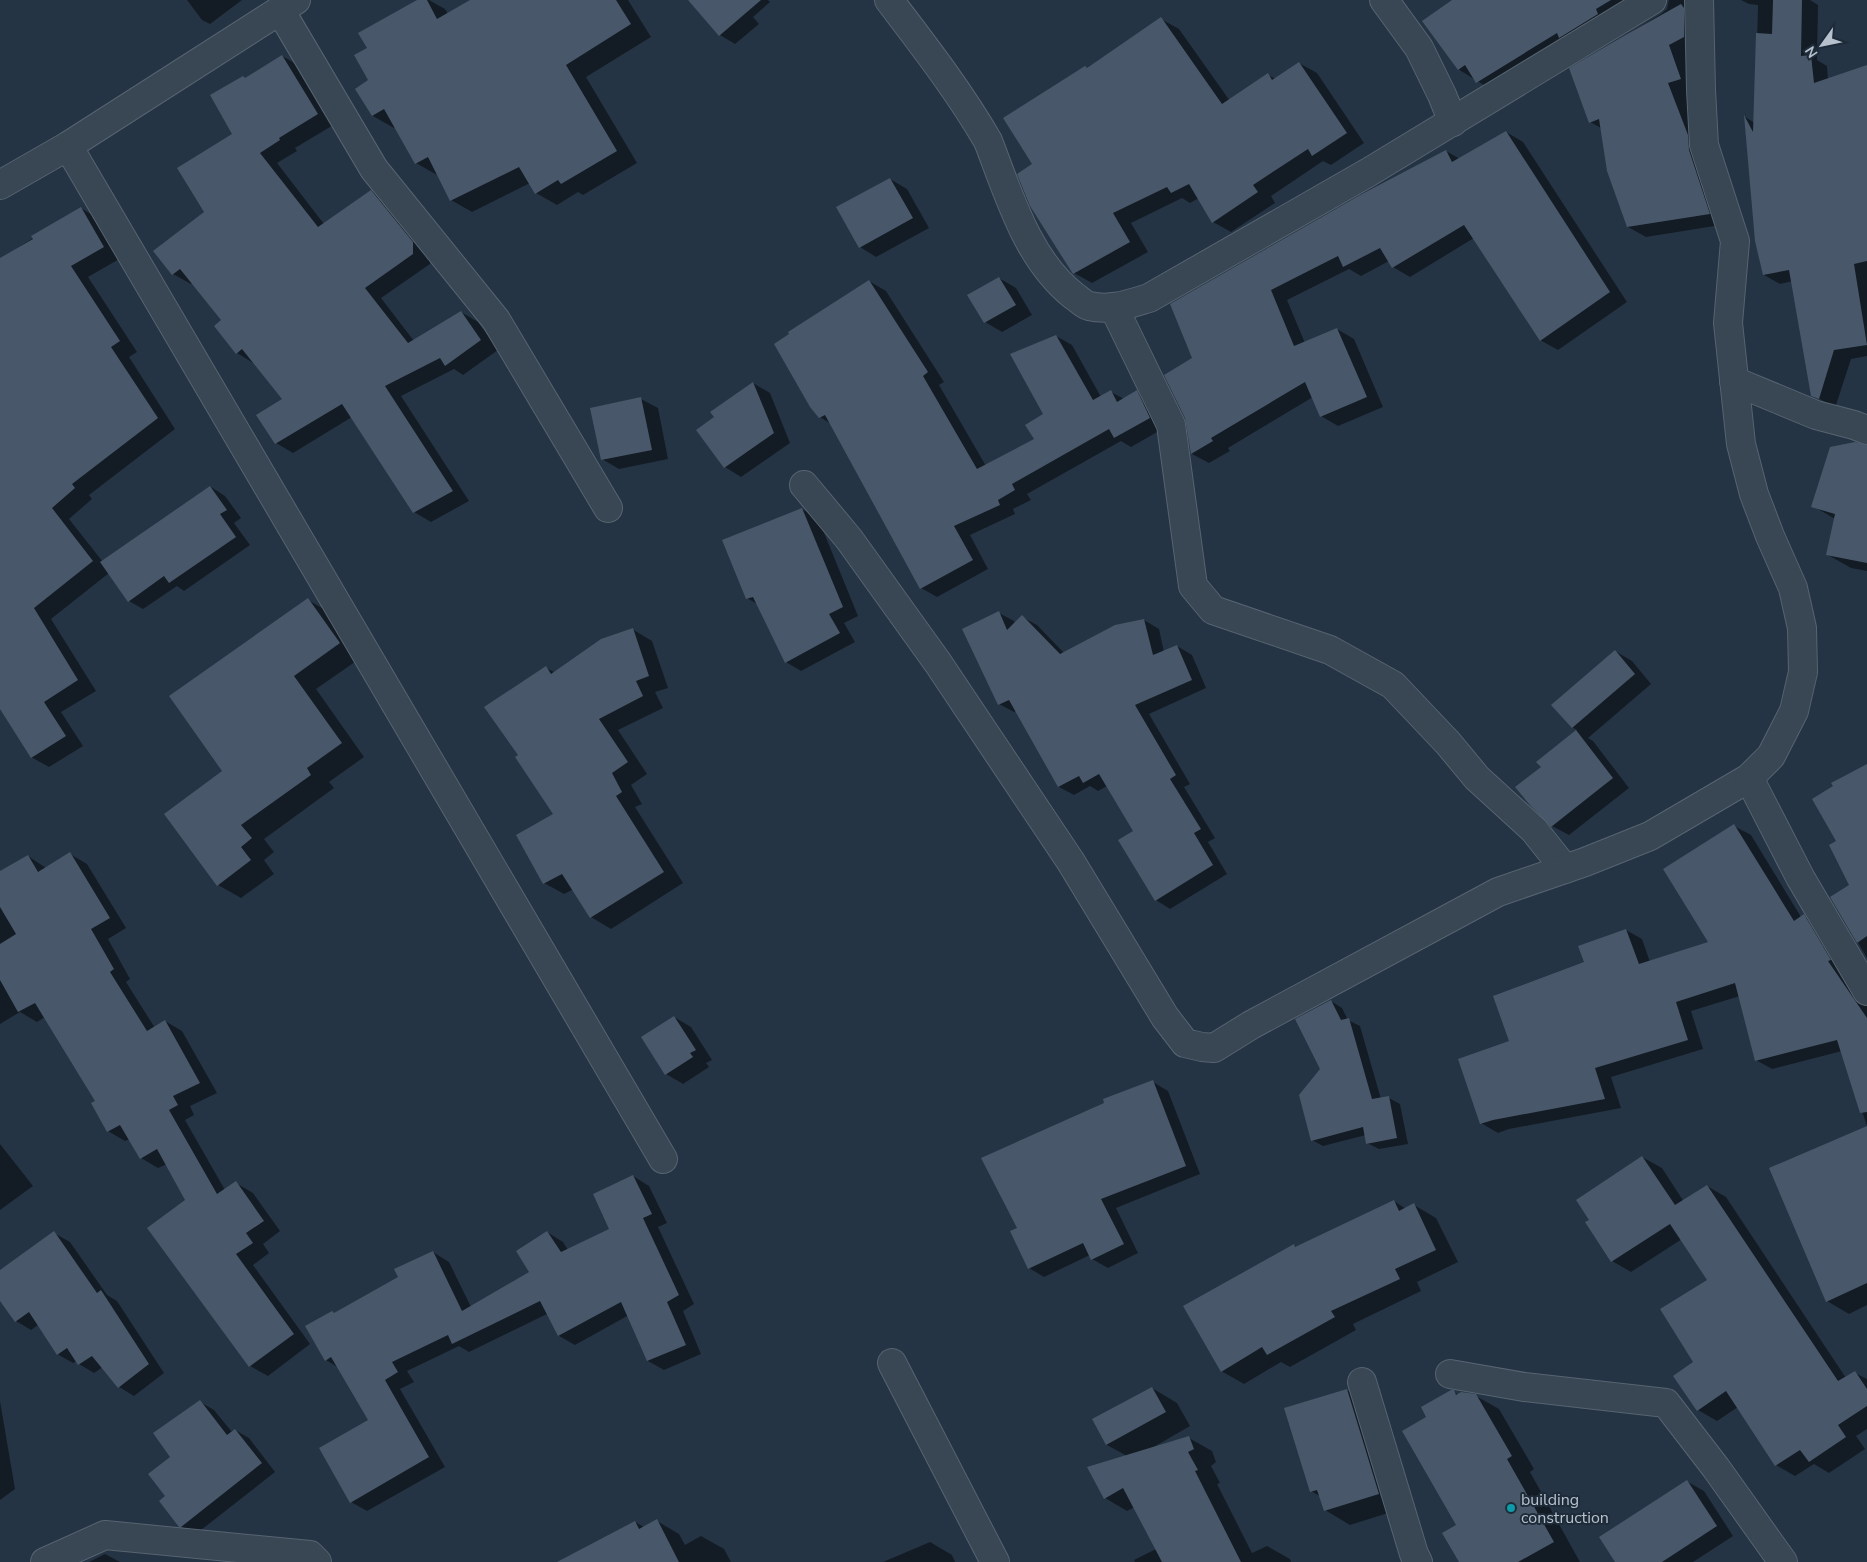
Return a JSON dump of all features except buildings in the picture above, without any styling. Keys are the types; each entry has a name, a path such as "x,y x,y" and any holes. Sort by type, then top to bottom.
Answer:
{"street":[{"path":"889,0 951,82 985,136 1018,217 1042,262 1063,287 1088,306 1114,308 1149,298 1370,172 1652,0"},
{"path":"1384,0 1418,48 1442,95 1452,122"},
{"path":"804,485 849,539 938,663 1071,862 1165,1017 1185,1043 1214,1048 1252,1025 1498,892 1565,869 1650,836 1749,778 1771,756 1794,711 1803,672 1802,628 1793,588 1754,494 1741,444 1728,323 1735,241 1704,145 1700,90 1699,0"},
{"path":"0,184 68,146 288,5 374,169 496,320 608,508"},
{"path":"68,146 663,1159"},
{"path":"1114,308 1170,425 1193,586 1213,610 1330,650 1393,685 1448,743 1477,778 1534,830 1565,869"},
{"path":"1734,382 1816,415 1867,430"},
{"path":"1749,778 1800,877 1867,991"},
{"path":"892,1363 995,1562"},
{"path":"1450,1374 1524,1387 1666,1403 1716,1468 1783,1562"},
{"path":"1362,1382 1418,1562"},
{"path":"44,1562 105,1535 310,1554 318,1562"}],"place":[{"name":"building construction","path":"1511,1508"}]}
